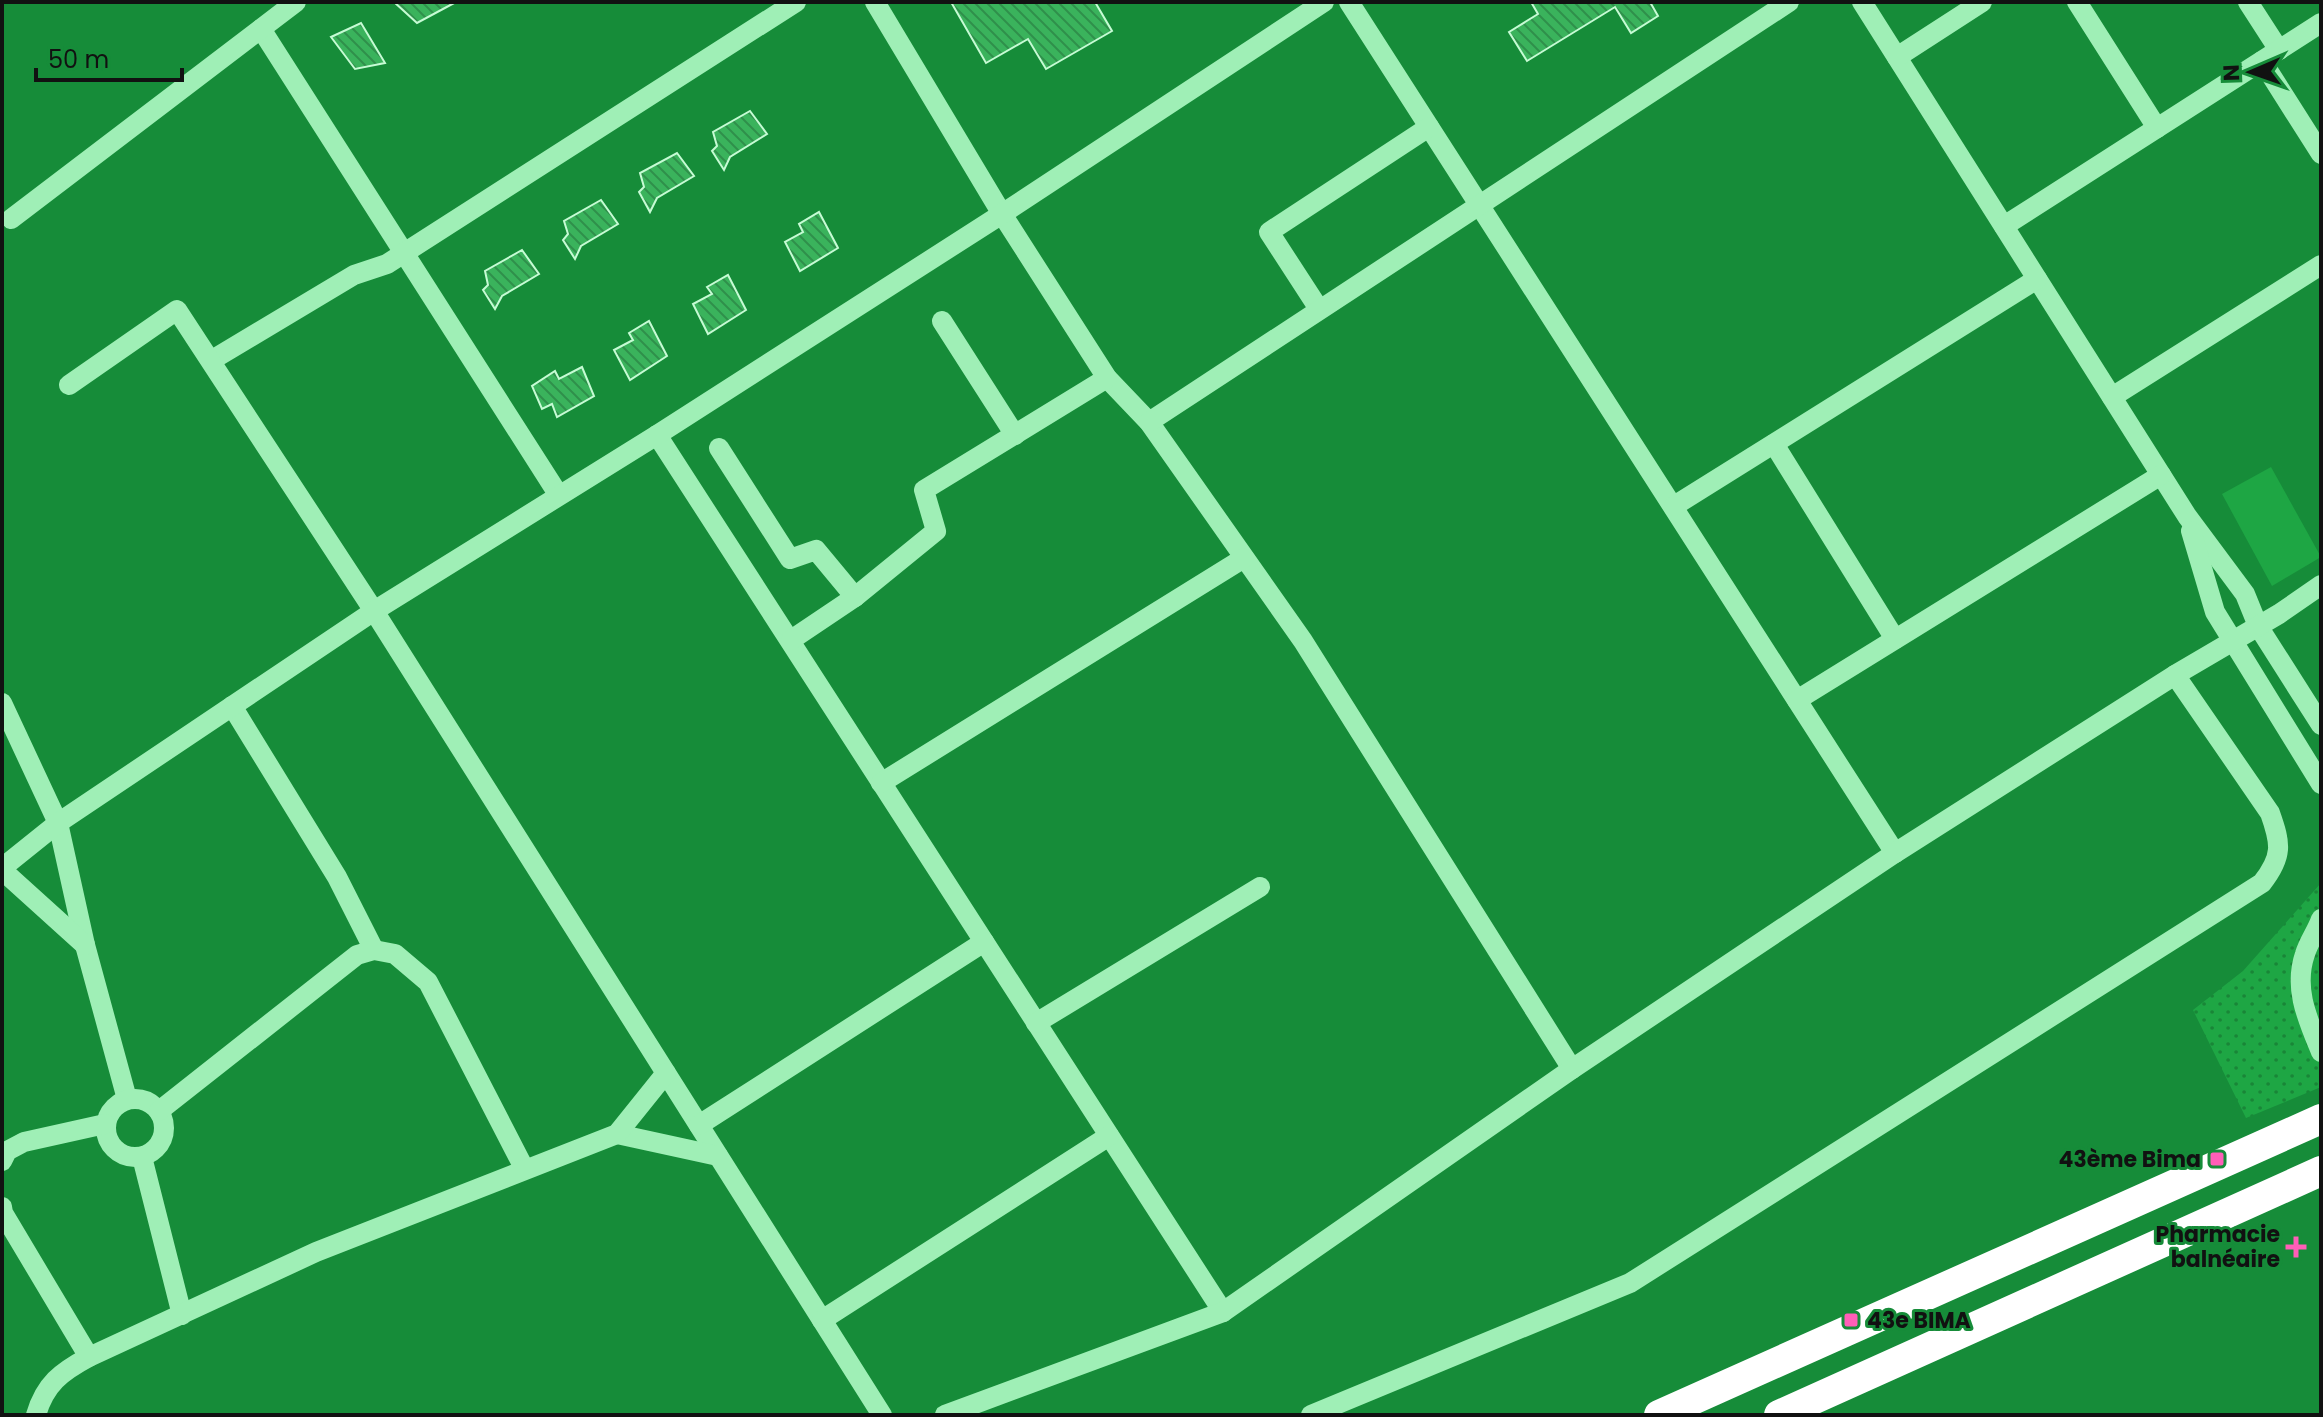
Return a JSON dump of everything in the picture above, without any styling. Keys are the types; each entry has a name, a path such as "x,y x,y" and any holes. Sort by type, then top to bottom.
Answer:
{"highway":[{"path":"1659,1415 2321,1119"},
{"path":"1779,1415 2321,1171"}],"street":[{"path":"11,219 296,2"},
{"path":"212,360 354,275 387,264 796,2"},
{"path":"875,2 1002,214 1107,378 1149,422 1303,641 1572,1069"},
{"path":"85,945 2,869 58,823 374,611 657,435 1002,214 1324,2"},
{"path":"1349,2 1895,853"},
{"path":"1149,422 1789,2"},
{"path":"1862,2 2187,516 2245,594 2258,626 2321,725"},
{"path":"1897,57 1982,2"},
{"path":"2077,2 2157,128"},
{"path":"2248,2 2270,56 2321,154"},
{"path":"2004,226 2321,23"},
{"path":"261,29 558,494"},
{"path":"1319,309 1269,232 1429,127"},
{"path":"2112,397 2321,265"},
{"path":"1674,506 2037,279"},
{"path":"69,385 177,310 374,611 882,1415"},
{"path":"942,321 1015,435"},
{"path":"791,640 855,597 936,531 924,490 1107,378"},
{"path":"657,435 1223,1312"},
{"path":"1774,444 1895,639"},
{"path":"719,448 790,559 816,550 855,597"},
{"path":"1797,700 2161,475"},
{"path":"2187,516 2215,612 2321,784"},
{"path":"881,783 1244,558"},
{"path":"945,1415 1223,1312 1572,1069 1895,853 2321,585"},
{"path":"2215,612 2245,594"},
{"path":"1311,1415 1630,1283 2262,883 2276,865 2279,839 2270,813 2175,675"},
{"path":"2,703 58,823 85,945 127,1099"},
{"path":"232,706 337,877 374,950"},
{"path":"1036,1023 1260,887"},
{"path":"2320,923 2305,952 2300,982 2302,1001 2321,1052"},
{"path":"699,1125 984,942"},
{"path":"159,1111 357,955 374,950 395,954 428,982 524,1168"},
{"path":"36,1415 46,1387 89,1357 316,1252 617,1134 666,1073"},
{"path":"127,1099 139,1099 150,1102 159,1111 164,1121 164,1133 160,1144 152,1152 130,1158 119,1154 111,1146 105,1124 117,1104 127,1099"},
{"path":"2,1161 7,1151 24,1142 105,1124"},
{"path":"617,1134 718,1156"},
{"path":"822,1320 1109,1136"},
{"path":"142,1157 182,1315"},
{"path":"2,1207 89,1357"}],"green space":[{"path":"2271,467 2321,557 2272,586 2222,494"},
{"path":"2321,883 2321,1087 2246,1118 2193,1010 2243,971"}],"building":[{"path":"394,2 456,2 417,23"},
{"path":"951,2 1095,2 1112,31 1046,69 1028,39 986,63"},
{"path":"1531,2 1650,2 1658,16 1631,33 1615,7 1527,61 1509,32 1538,14"},
{"path":"361,23 385,63 355,69 331,37"},
{"path":"750,111 767,134 730,157 724,170 712,151 717,146 713,132"},
{"path":"677,153 694,176 657,198 650,212 639,192 644,187 640,173"},
{"path":"601,200 618,224 581,246 575,259 563,240 568,234 564,221"},
{"path":"819,212 838,248 800,271 785,242 803,232 799,224"},
{"path":"522,250 539,274 502,296 495,309 483,290 488,285 485,271"},
{"path":"728,275 746,310 708,334 693,304 712,294 707,287"},
{"path":"649,321 667,356 630,380 614,350 633,340 629,333"},
{"path":"582,367 594,396 557,417 552,404 542,409 532,386 555,371 559,379"}],"place":[{"name":"43ème Bima","path":"2217,1159"},
{"name":"Pharmacie balnéaire","path":"2296,1247"},
{"name":"43e BIMA","path":"1851,1320"}]}
